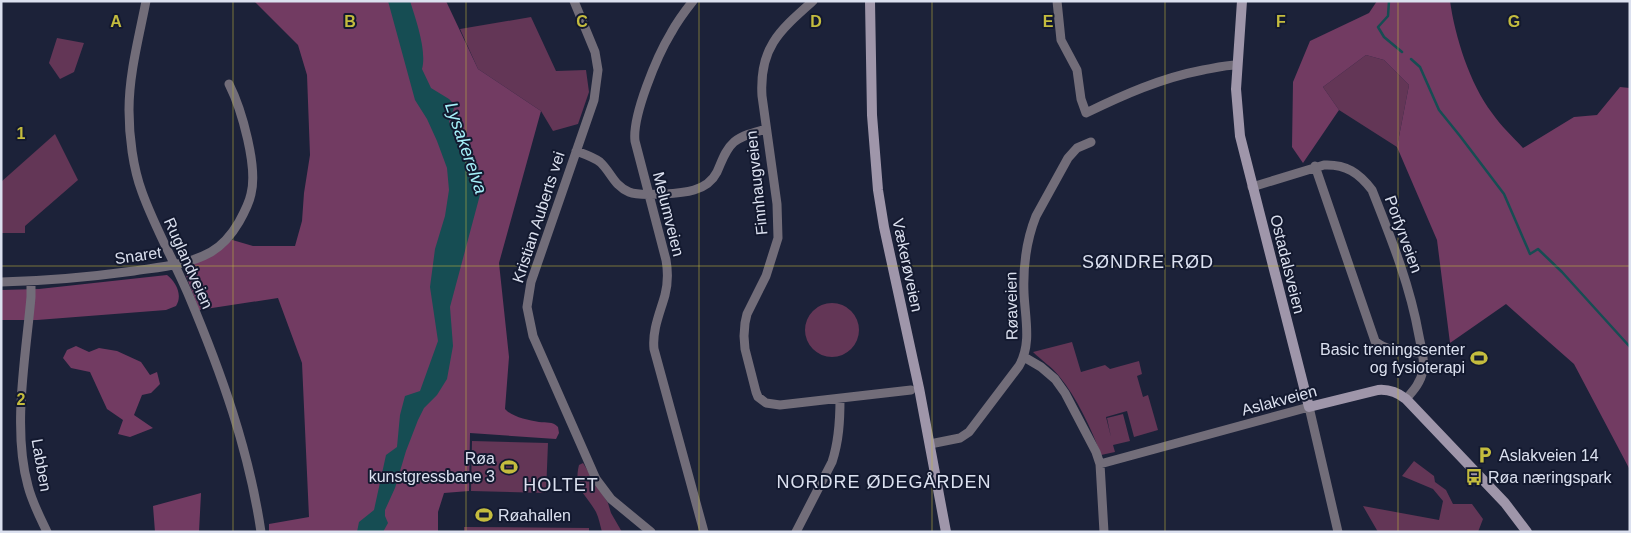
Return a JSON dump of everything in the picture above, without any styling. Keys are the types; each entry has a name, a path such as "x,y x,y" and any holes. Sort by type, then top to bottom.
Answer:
{"street":[{"name":"Ruglandveien","path":"146,1 130,92 129,111 134,155 142,191 213,354 233,413 248,462 261,532"},
{"name":"Kristian Auberts vei","path":"574,1 595,52 598,70 594,100 531,282 527,308 533,336 596,479 611,499 651,532"},
{"name":"Melumveien","path":"693,1 679,19 662,51 634,125 634,141 668,271 665,294 654,330 654,349 704,532"},
{"name":"Finnhaugveien","path":"813,1 782,30 768,51 763,66 761,80 776,204 778,238 766,276 751,305 745,323 745,349 752,380 758,397 766,403 773,405 911,390"},
{"name":"Vækerøveien","path":"870,1 872,115 876,174 884,227 930,444 946,532"},
{"path":"1057,1 1062,44 1077,70 1081,100 1086,114 1150,84 1170,77 1220,66 1238,65"},
{"name":"Ostadalsveien","path":"1242,1 1236,97 1238,125 1252,188 1309,407 1338,532"},
{"name":"Snaret","path":"1,282 66,279 174,265 201,257 222,244 235,230 246,209 252,193 253,179 248,137 230,84"},
{"path":"576,151 600,162 615,183 631,193 682,193 695,190 711,180 723,157 736,141 748,134 766,129"},
{"name":"Røaveien","path":"930,444 960,438 969,432 1024,357 1027,342 1024,266 1032,225 1068,158 1077,148 1090,142"},
{"name":"Porfyrveien","path":"1252,188 1315,166 1332,164 1347,167 1360,176 1372,190 1399,256 1413,308 1422,353 1424,367 1421,378 1406,399"},
{"path":"1315,166 1375,342 1389,349 1422,353"},
{"name":"Labben","path":"30,281 31,297 21,409 22,449 27,485 47,532"},
{"path":"1024,357 1041,367 1055,379 1065,393 1091,442 1100,464 1104,532"},
{"name":"Aslakveien","path":"1100,464 1309,407 1378,390 1392,391 1406,399 1505,503 1527,532"},
{"path":"796,532 835,453 840,431 840,399"}],"shaded area":[{"path":"254,1 446,1 478,69 541,111 499,263 509,357 505,409 520,418 554,424 558,427 559,433 556,439 470,433 469,491 444,493 438,512 438,532 269,532 269,524 309,517 302,363 278,298 199,310 185,273 186,266 205,259 229,239 253,246 295,246 302,221 310,155 307,75 298,45"},
{"path":"1377,1 1450,1 1460,45 1470,74 1484,101 1496,118 1523,148 1574,117 1597,115 1620,87 1630,88 1630,470 1574,364 1506,304 1450,343 1437,240 1397,147 1409,85 1384,60 1366,55 1323,87 1339,110 1303,163 1292,147 1293,82 1310,41 1369,13"},
{"path":"531,17 556,71 586,70 589,92 578,124 553,131 541,111 478,69 460,29"},
{"path":"57,38 84,43 74,72 60,79 49,63"},
{"path":"1366,55 1384,60 1409,85 1397,147 1339,110 1323,87"},
{"path":"55,134 78,180 25,226 25,233 1,233 1,182"},
{"path":"167,275 176,285 179,298 176,306 166,310 37,320 1,320 1,290 39,289"},
{"path":"832,303 842,305 851,311 857,320 859,330 857,340 851,349 842,355 832,357 822,355 813,349 807,340 805,330 807,320 813,311 822,305"},
{"path":"1072,342 1081,372 1105,365 1110,369 1139,361 1142,374 1137,376 1143,397 1148,395 1158,430 1134,437 1127,411 1106,417 1111,437 1107,418 1123,414 1130,441 1113,445 1115,452 1101,455 1088,424 1072,394 1056,373 1033,352"},
{"path":"76,346 89,352 99,348 117,351 141,362 150,375 157,372 160,384 151,393 142,395 134,415 153,428 130,437 118,434 123,420 107,409 90,372 71,368 63,358 67,350"},
{"name":"Røa kunstgressbane 3","path":"472,441 548,443 546,493 471,491"},
{"path":"1414,461 1434,476 1435,482 1446,490 1453,504 1472,504 1483,519 1478,532 1378,532 1363,506 1439,520 1443,501 1433,489 1402,476"},
{"path":"583,463 608,503 611,513 622,532 602,532 596,512 579,486 579,465"},
{"path":"201,493 199,532 155,532 153,506"},
{"path":"464,527 589,528 589,532 464,532"}],"water":[{"name":"Lysakerelva","path":"388,1 410,1 422,45 422,69 431,88 455,105 449,122 478,166 481,191 450,307 453,346 447,379 437,395 424,408 418,420 395,488 385,510 388,523 383,532 357,532 359,522 374,510 386,455 397,447 400,415 405,396 420,391 438,341 430,287 435,249 445,216 449,190 447,168 427,119 415,100"}],"waterway":[{"path":"1389,1 1388,16 1378,27 1384,37 1402,52"},
{"path":"1411,59 1420,67 1439,110 1504,194 1530,254 1538,249 1562,272 1630,347"}],"place":[{"name":"Basic treningssenter og fysioterapi","path":"1479,358"},
{"name":"Aslakveien 14","path":"1485,455"},
{"name":"Røa kunstgressbane 3","path":"509,467"},
{"name":"Røa næringspark","path":"1474,477"},
{"name":"Røahallen","path":"484,515"}],"district":[{"name":"SØNDRE RØD","path":"1148,262"},
{"name":"NORDRE ØDEGÅRDEN","path":"884,482"},
{"name":"HOLTET","path":"561,485"}]}
